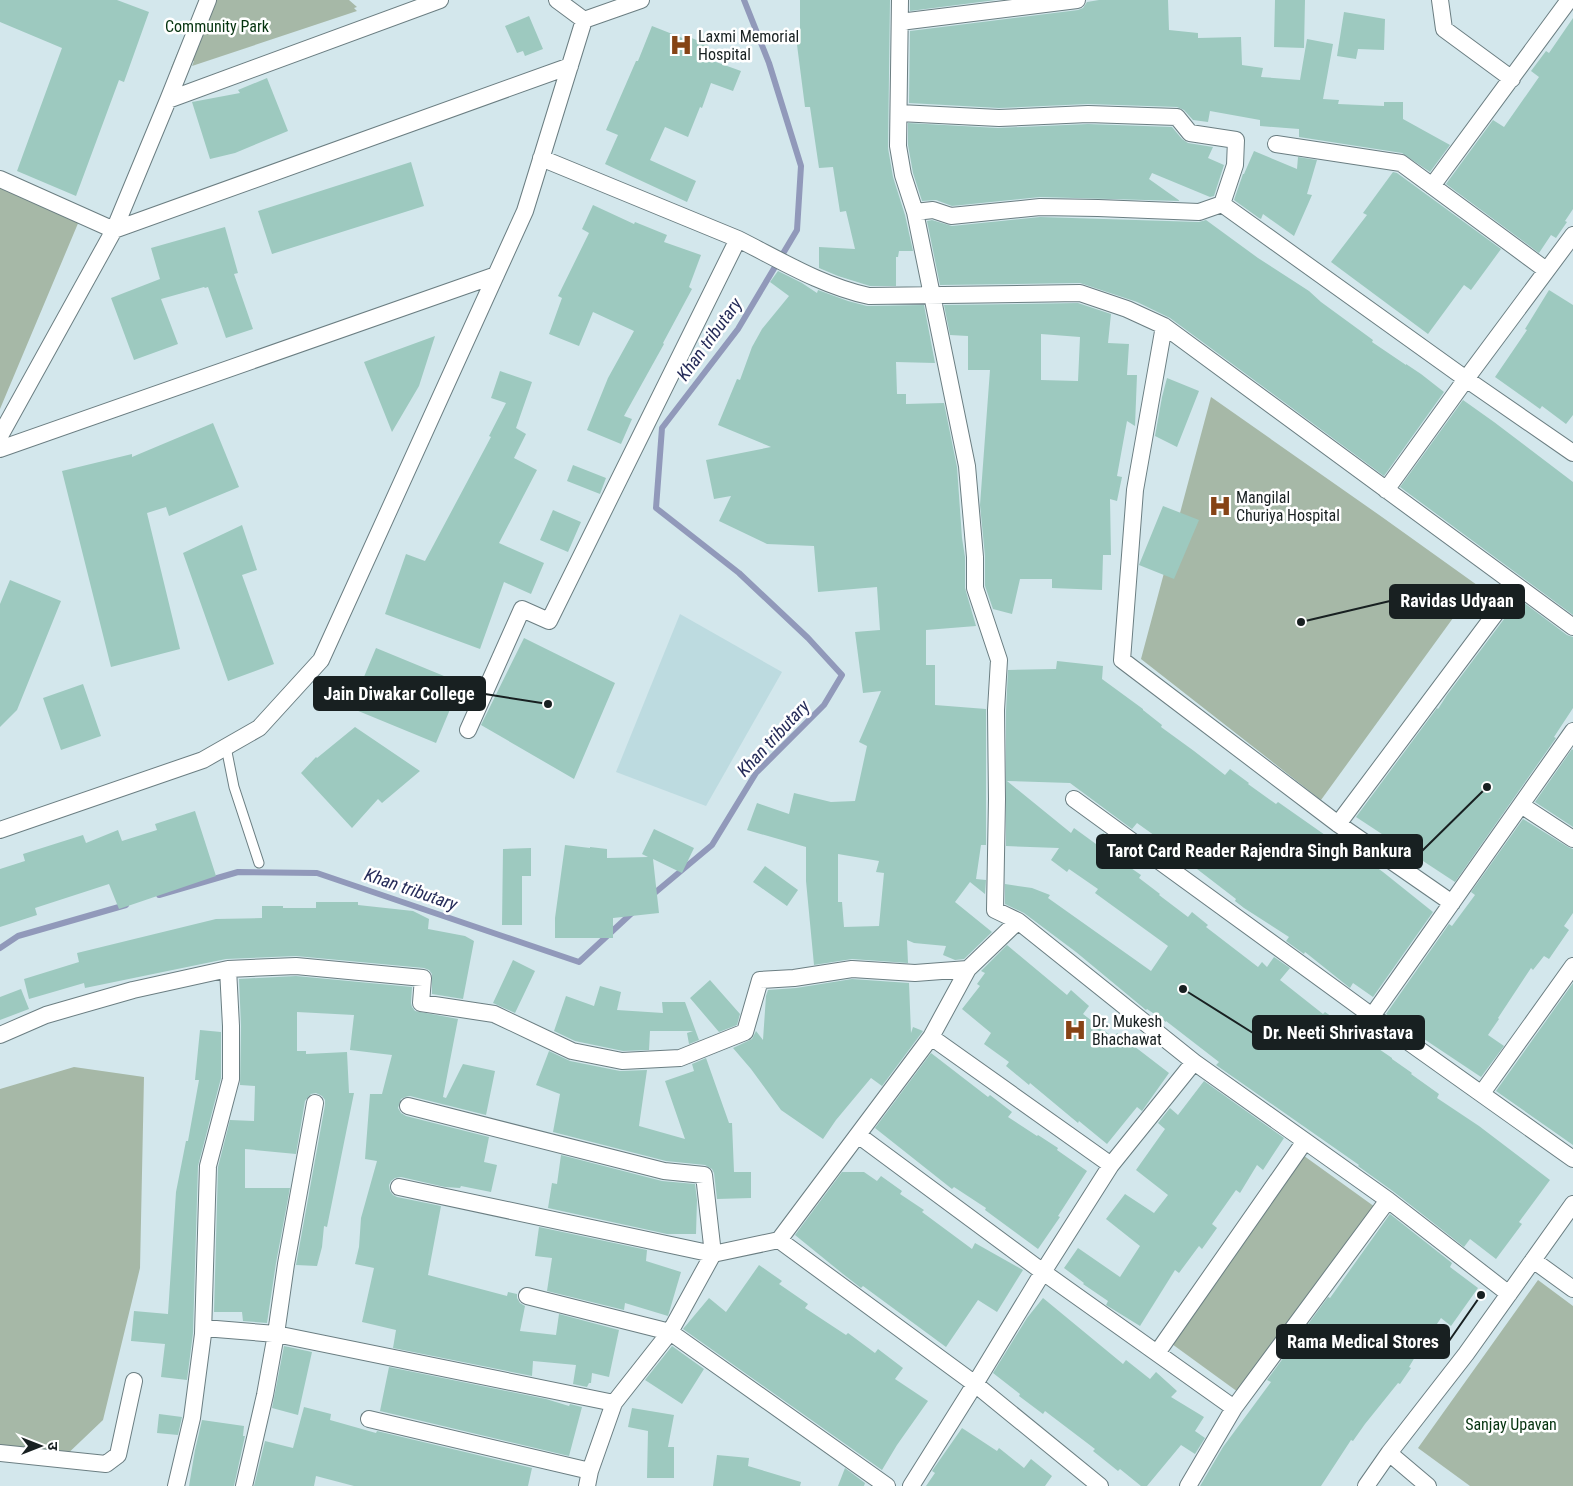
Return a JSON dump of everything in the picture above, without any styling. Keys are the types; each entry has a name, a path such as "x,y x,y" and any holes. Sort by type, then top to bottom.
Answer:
{"street":[{"path":"168,100 440,0"},
{"path":"557,0 584,20"},
{"path":"584,20 641,0"},
{"path":"900,0 898,146 903,175 915,212 967,466 975,557 975,588 999,660 996,710 995,910 1018,922 1194,1062 1388,1200 1508,1294"},
{"path":"900,22 1077,0"},
{"path":"1440,0 1444,30 1512,79"},
{"path":"1432,186 1569,0"},
{"path":"0,436 114,230 168,100 205,1"},
{"path":"0,830 204,760 259,728 321,660 525,210 584,20"},
{"path":"0,179 114,230 570,66"},
{"path":"899,112 999,118 1088,114 1177,117 1190,133 1236,140 1235,166 1222,204"},
{"path":"1276,144 1402,163 1546,270"},
{"path":"541,158 745,243 852,293 869,296 1080,293 1127,309 1164,326 1573,627"},
{"path":"915,212 933,210 951,216 1040,207 1199,212 1222,204"},
{"path":"1222,204 1466,379 1573,453"},
{"path":"1386,490 1573,235"},
{"path":"468,730 522,609 549,621 745,243"},
{"path":"0,449 496,275"},
{"path":"1164,326 1135,490 1122,660 1338,824 1452,903"},
{"path":"1338,824 1516,586"},
{"path":"1372,1016 1573,731"},
{"path":"1074,800 1573,1159"},
{"path":"1521,805 1573,839"},
{"path":"399,1187 713,1254 778,1240 931,1037 968,970 1018,922"},
{"path":"0,1035 46,1015 133,990 228,969 296,966 423,978 421,1003 494,1014 572,1051 622,1061 680,1058 745,1032 760,980 794,978 852,969 915,973 968,970"},
{"path":"1482,1093 1573,966"},
{"path":"176,1486 192,1418 204,1328 208,1166 231,1080 228,969"},
{"path":"931,1037 1111,1165"},
{"path":"911,1486 1111,1165 1194,1062"},
{"path":"244,1486 265,1395 315,1103"},
{"path":"369,1420 588,1478 614,1403 670,1332 713,1254 704,1175 664,1171 408,1106"},
{"path":"858,1135 1043,1272 1234,1408"},
{"path":"1157,1353 1305,1141"},
{"path":"1188,1486 1234,1408 1388,1200"},
{"path":"1366,1486 1388,1453 1466,1354 1573,1204"},
{"path":"778,1240 976,1384 1100,1486"},
{"path":"1533,1260 1573,1289"},
{"path":"527,1296 670,1332 887,1486"},
{"path":"204,1328 276,1334 614,1403"},
{"path":"0,1453 106,1464 118,1455 134,1381"},
{"path":"1388,1453 1428,1486"}],"lane":[{"path":"226,747 234,787 259,863"}],"shaded area":[{"path":"680,614 782,672 706,806 616,772"}],"green space":[{"name":"Community Park","path":"200,0 349,0 357,7 354,8 357,11 192,66 194,61 171,68"},
{"path":"0,188 79,221 0,409"},
{"path":"1211,397 1477,585 1321,800 1141,659"},
{"path":"74,1067 144,1077 140,1268 103,1420 61,1460 0,1450 0,1089"},
{"path":"1300,1153 1375,1207 1238,1392 1161,1336"},
{"name":"Sanjay Upavan","path":"1538,1280 1573,1306 1573,1486 1470,1486 1418,1448"}],"building":[{"path":"0,0 117,0 149,12 124,82 119,80 76,196 17,171 62,48 0,22"},
{"path":"800,0 890,0 888,148 893,177 905,215 913,251 899,251 898,257 896,257 896,286 870,286 819,268 819,247 855,249 846,211 840,212 833,167 819,168 810,107 805,107 796,37 800,37"},
{"path":"910,0 996,0 910,11"},
{"path":"1099,0 1168,0 1169,30 1198,33 1198,38 1241,37 1242,65 1263,68 1261,77 1300,80 1307,39 1333,44 1323,99 1339,100 1338,104 1384,106 1384,102 1403,102 1403,119 1450,145 1430,172 1402,153 1299,137 1299,129 1260,126 1260,120 1210,111 1208,122 1193,120 1184,110 1177,107 1088,104 999,108 909,103 910,31 1078,10 1083,8 1087,2"},
{"path":"1275,0 1305,0 1304,48 1274,47"},
{"path":"1344,12 1385,19 1384,50 1358,49 1356,59 1337,56"},
{"path":"529,16 543,49 525,56 523,51 517,53 505,26"},
{"path":"1573,18 1573,209 1556,238 1551,235 1539,253 1446,184 1493,120 1504,127 1539,77 1531,71 1546,51 1549,53"},
{"path":"652,26 685,39 687,36 708,45 702,57 741,71 733,91 711,83 702,108 700,107 688,137 665,127 650,160 696,181 687,202 605,164 618,135 606,130"},
{"path":"267,78 288,131 235,153 210,159 192,102 240,93 238,90"},
{"path":"908,123 998,128 1088,124 1172,127 1188,143 1213,147 1208,158 1224,165 1214,196 1210,197 1152,173 1149,179 1180,201 1040,197 952,206 936,200 922,201 913,173 908,145"},
{"path":"1254,151 1297,169 1298,157 1317,160 1307,194 1312,195 1294,236 1263,214 1261,219 1234,200"},
{"path":"411,162 424,206 272,254 258,211"},
{"path":"1393,172 1397,173 1501,249 1471,290 1464,285 1428,334 1331,262 1367,215 1363,213"},
{"path":"593,205 634,224 635,222 667,235 664,242 701,255 689,287 692,289 624,416 632,419 621,444 587,430 608,378 634,331 593,312 579,346 549,334 562,298 558,296 589,233 582,229"},
{"path":"1040,217 1199,222 1206,220 1258,258 1309,291 1373,340 1372,342 1421,374 1444,392 1384,476 1170,318 1137,302 1080,283 940,285 927,221 932,220 952,226"},
{"path":"225,227 238,273 234,274 253,329 226,338 208,287 204,287 161,299 178,344 134,360 111,298 160,279 151,248"},
{"path":"778,271 817,293 818,290 867,306 924,305 935,363 896,362 897,394 906,394 906,404 944,403 957,467 965,557 965,588 976,626 926,630 926,665 935,665 935,705 986,709 986,845 981,845 976,879 986,880 985,894 970,882 955,902 992,932 964,959 955,960 943,955 946,946 914,943 907,940 908,963 852,959 814,965 806,881 806,847 747,830 757,803 789,814 794,793 831,802 855,801 867,746 859,742 881,691 863,693 855,632 880,630 877,587 818,592 814,546 767,544 719,521 731,496 714,499 706,460 771,447 718,425 737,379 740,380 752,347 762,329 789,296 770,282","holes":["838,854 879,861 876,872 884,873 879,926 844,927 842,902 838,902"]},
{"path":"1549,290 1573,305 1573,415 1566,424 1542,406 1540,409 1495,377 1527,330 1525,329"},
{"path":"1078,303 1111,314 1108,343 1129,344 1127,375 1137,375 1135,426 1127,421 1117,476 1122,477 1117,501 1110,499 1111,555 1103,555 1102,590 1052,588 1052,579 1020,579 1012,614 993,609 985,586 985,556 980,505 990,370 968,370 968,336 950,335 944,305","holes":["1041,334 1080,337 1078,381 1041,380"]},
{"path":"435,336 419,386 392,432 364,362"},
{"path":"500,371 532,382 516,428 526,434 514,458 537,470 499,543 544,563 531,594 504,582 480,649 385,614 406,554 425,561 491,437 489,436 506,403 491,398"},
{"path":"1167,378 1199,391 1177,447 1155,436"},
{"path":"1463,400 1573,482 1573,615 1400,487"},
{"path":"213,423 239,487 169,516 166,507 147,513 180,649 111,667 62,471 132,454 132,457"},
{"path":"573,465 606,478 600,494 567,481"},
{"path":"1163,506 1199,520 1174,579 1139,565"},
{"path":"553,510 581,522 568,552 540,540"},
{"path":"242,525 257,570 242,575 274,664 228,681 183,553"},
{"path":"10,580 61,601 17,710 0,727 0,604"},
{"path":"1519,599 1567,635 1573,637 1573,708 1554,737 1556,738 1455,882 1356,817"},
{"path":"524,638 615,683 574,779 481,725"},
{"path":"376,648 461,683 436,743 351,708"},
{"path":"1057,661 1103,666 1102,679 1143,709 1162,725 1161,727 1225,775 1230,769 1276,804 1278,802 1335,842 1338,839 1433,912 1373,997 1353,983 1350,988 1305,952 1304,954 1286,941 1289,937 1244,908 1235,901 1236,899 1172,848 1137,823 1132,829 1070,783 1007,781 1071,833 1074,828 1096,844 1103,833 1120,845 1113,854 1115,857 1141,875 1139,878 1188,917 1192,912 1208,925 1206,927 1258,967 1262,962 1267,967 1274,957 1290,968 1280,980 1323,1014 1325,1012 1392,1058 1439,1094 1437,1098 1479,1126 1550,1180 1519,1222 1522,1224 1496,1259 1470,1239 1464,1247 1359,1165 1216,1065 1219,1062 1166,1021 1146,1010 1076,952 1024,913 1005,904 1005,884 1032,888 1050,895 1048,898 1151,971 1168,946 1095,893 1098,889 1069,869 1067,872 1051,860 1059,848 1006,846 1006,711 1008,670 1056,669"},
{"path":"83,684 101,736 61,750 43,698"},
{"path":"355,727 420,771 382,803 378,799 352,828 301,773 316,757"},
{"path":"1573,750 1573,827 1535,802"},
{"path":"195,811 216,876 119,909 109,884 35,908 37,915 0,927 0,869 25,861 23,854 83,835 86,843 118,830 122,841 157,830 155,824"},
{"path":"1523,819 1573,849 1573,913 1564,926 1569,930 1549,959 1544,956 1533,970 1531,968 1488,1035 1504,1046 1481,1077 1386,1014 1449,924 1452,926 1475,895 1471,892"},
{"path":"654,829 694,848 682,873 653,859 659,913 613,918 613,938 555,938 555,918 565,845 607,849 607,858 648,857 642,854"},
{"path":"531,848 531,876 522,876 522,925 502,925 503,849"},
{"path":"765,866 798,890 787,906 753,882"},
{"path":"316,902 358,902 358,905 413,911 429,919 428,929 465,936 474,941 463,999 432,994 432,974 424,968 296,956 226,959 85,988 84,983 29,999 24,979 79,962 77,953 216,919 262,918 262,906 316,908"},
{"path":"1007,945 1067,995 1071,990 1089,1006 1083,1014 1114,1038 1117,1033 1169,1073 1142,1111 1137,1107 1107,1144 1006,1066 1009,1062 984,1044 991,1033 962,1009 980,986 977,984 985,973 981,971"},
{"path":"513,960 535,971 515,1013 493,1003"},
{"path":"296,976 412,987 411,1003 415,1011 458,1019 443,1097 446,1098 463,1064 495,1071 486,1115 410,1096 401,1099 398,1108 406,1116 489,1137 484,1162 497,1165 491,1192 461,1186 460,1188 445,1187 401,1177 391,1181 389,1185 390,1191 397,1197 441,1206 428,1275 507,1296 508,1292 517,1294 520,1303 525,1306 520,1331 556,1335 559,1314 619,1330 609,1377 592,1373 591,1383 587,1387 573,1384 576,1365 533,1361 532,1376 393,1348 396,1330 362,1322 374,1268 355,1264 359,1247 361,1218 377,1161 365,1159 370,1094 382,1094 392,1055 350,1050 354,1015 297,1012 297,1051 306,1051 306,1054 347,1052 349,1093 354,1093 327,1227 324,1226 322,1247 317,1266 296,1265 325,1105 325,1100 322,1096 316,1093 311,1094 305,1101 296,1154 245,1149 245,1188 290,1188 267,1323 243,1321 242,1312 214,1312 218,1167 230,1120 254,1121 255,1086 240,1085 241,1026 239,979"},
{"path":"852,979 909,983 911,1033 913,1027 923,1031 882,1086 871,1078 836,1120 823,1139 781,1110 733,1048 752,1039 756,1031 763,1040 768,990 796,988"},
{"path":"710,980 740,1014 737,1025 719,1032 690,998"},
{"path":"1573,983 1573,1145 1496,1091"},
{"path":"600,986 621,992 617,1010 663,1013 662,1002 685,1002 699,1040 689,1044 687,1033 693,1031 650,1031 649,1050 623,1051 575,1041 554,1031 566,996 594,1006"},
{"path":"21,989 29,1009 0,1020 0,997"},
{"path":"200,1030 221,1032 221,1078 198,1166 193,1333 187,1380 161,1377 165,1344 131,1341 134,1311 168,1314 176,1192 199,1080 195,1080"},
{"path":"549,1051 570,1061 620,1071 647,1070 639,1126 685,1139 665,1081 694,1071 692,1064 706,1058 729,1123 732,1123 734,1172 751,1172 751,1198 717,1199 714,1173 712,1169 705,1165 666,1161 553,1132 560,1094 536,1085"},
{"path":"931,1053 988,1097 990,1095 1012,1112 1008,1117 1058,1148 1057,1150 1087,1171 1058,1216 1060,1217 1038,1249 985,1210 986,1208 954,1187 952,1189 875,1128"},
{"path":"1204,1081 1284,1138 1263,1170 1257,1165 1240,1193 1236,1190 1212,1224 1217,1228 1202,1249 1199,1246 1179,1273 1175,1270 1140,1326 1106,1305 1108,1301 1064,1268 1078,1248 1120,1277 1140,1246 1106,1219 1125,1194 1154,1213 1168,1195 1136,1170 1165,1129 1158,1123 1170,1108 1178,1115"},
{"path":"561,1155 662,1181 695,1184 697,1200 696,1234 667,1234 548,1208 552,1183 557,1184"},
{"path":"842,1172 864,1172 877,1181 881,1176 902,1191 900,1194 924,1210 922,1212 972,1249 975,1243 1023,1270 997,1312 978,1300 946,1347 863,1286 861,1288 795,1235"},
{"path":"1390,1214 1452,1263 1450,1267 1478,1288 1451,1326 1441,1318 1418,1352 1409,1367 1411,1368 1400,1384 1398,1383 1353,1441 1351,1440 1321,1486 1200,1486 1223,1447 1271,1382 1267,1380 1328,1297 1330,1298"},
{"path":"539,1227 647,1250 646,1261 681,1272 668,1316 625,1303 624,1310 547,1291 552,1258 535,1256"},
{"path":"759,1265 782,1281 779,1284 808,1304 805,1308 846,1335 848,1333 875,1353 878,1349 903,1368 895,1379 928,1401 882,1470 683,1329 709,1298 726,1312"},
{"path":"1043,1298 1123,1364 1126,1360 1150,1379 1156,1372 1177,1391 1171,1397 1204,1417 1195,1431 1205,1438 1195,1454 1181,1445 1147,1486 1141,1486 1120,1469 1118,1471 1093,1451 1095,1449 1045,1411 1043,1414 1019,1396 1020,1394 993,1373 1027,1318"},
{"path":"284,1346 312,1352 298,1415 272,1408"},
{"path":"672,1346 704,1369 682,1404 645,1380"},
{"path":"389,1367 546,1399 569,1406 570,1404 582,1407 569,1456 380,1411"},
{"path":"304,1407 331,1414 330,1420 376,1433 377,1431 532,1468 528,1486 354,1486 316,1476 314,1486 254,1486 265,1441 293,1448"},
{"path":"632,1408 674,1415 668,1447 674,1447 674,1478 647,1478 648,1431 628,1427"},
{"path":"159,1414 182,1417 178,1435 157,1433"},
{"path":"202,1420 244,1426 243,1436 245,1436 234,1486 189,1486"},
{"path":"962,1428 997,1451 999,1448 1024,1468 1031,1459 1052,1476 1045,1486 926,1486 935,1473 932,1471"},
{"path":"717,1455 749,1458 748,1466 801,1482 800,1486 713,1486"},
{"path":"845,1468 865,1483 864,1486 838,1486"}],"waterway":[{"name":"Khan tributary","path":"651,896 712,845 756,773 824,705 842,675 808,638 739,573 656,508 662,428 738,329 797,230 801,166 769,63 744,0"},
{"name":"Khan tributary","path":"159,895 238,872 317,873 579,962 634,911"},
{"name":"Khan tributary","path":"0,948 18,936 126,905"}],"place":[{"name":"Laxmi Memorial Hospital","path":"681,45"},
{"name":"Mangilal Churiya Hospital","path":"1220,506"},
{"name":"Ravidas Udyaan","path":"1301,622"},
{"name":"Jain Diwakar College","path":"548,704"},
{"name":"Tarot Card Reader Rajendra Singh Bankura","path":"1487,787"},
{"name":"Dr. Neeti Shrivastava","path":"1183,989"},
{"name":"Dr. Mukesh Bhachawat","path":"1075,1030"},
{"name":"Rama Medical Stores","path":"1481,1295"}]}
